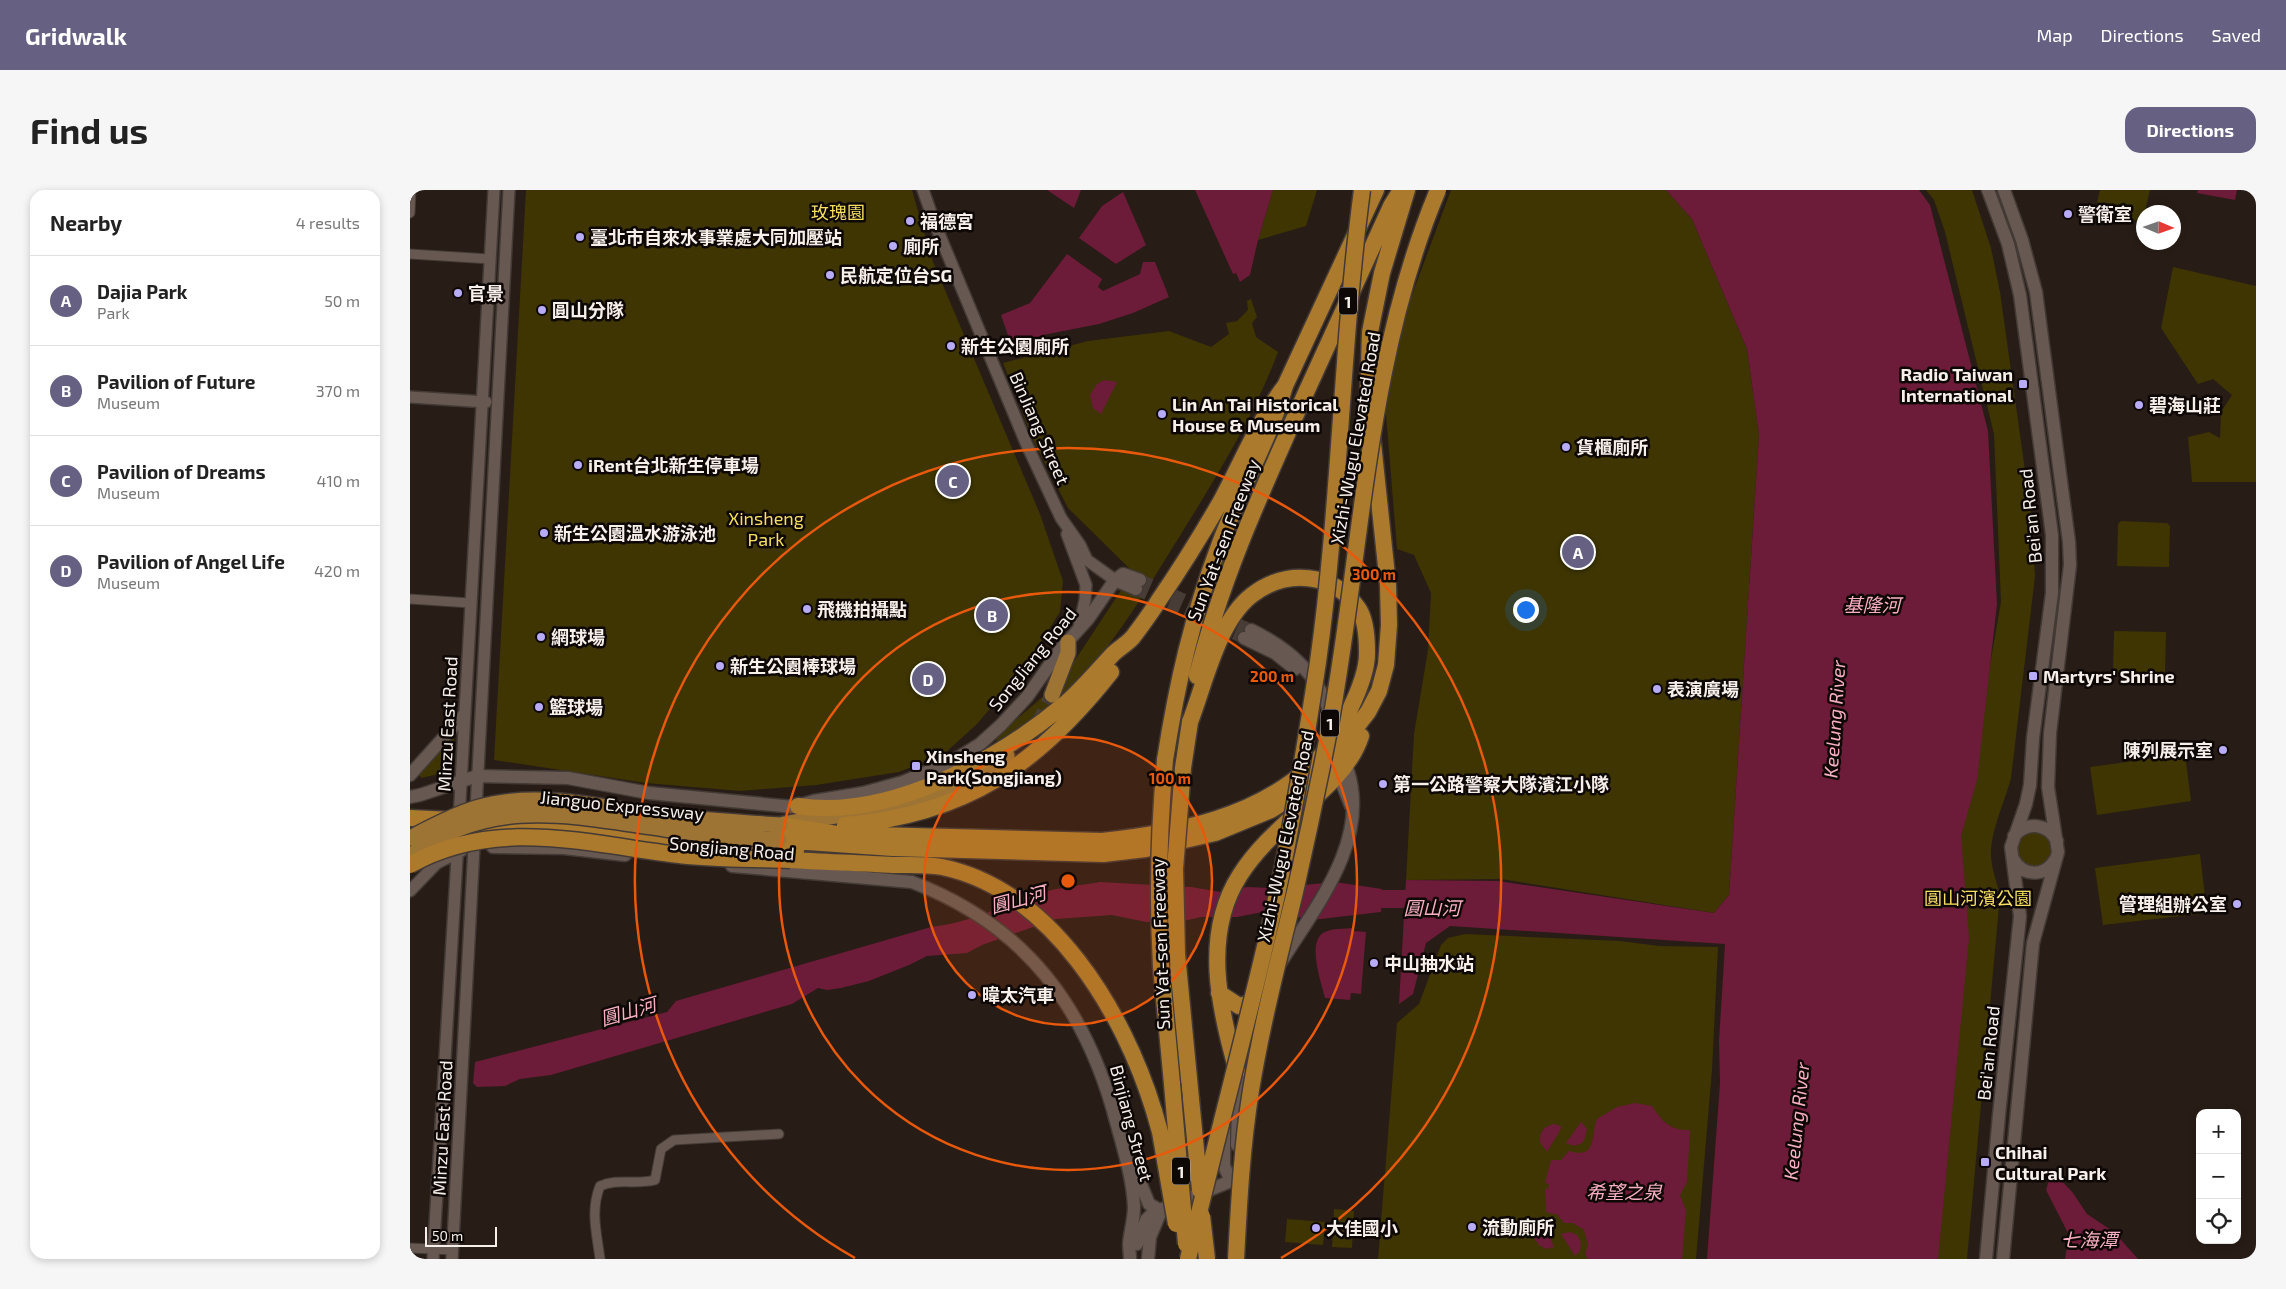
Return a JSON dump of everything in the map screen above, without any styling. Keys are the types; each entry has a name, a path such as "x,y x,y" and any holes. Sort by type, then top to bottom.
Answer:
{"highway":[{"name":"Xizhi-Wugu Elevated Road","path":"1187,1259 1268,932 1299,778 1318,660 1334,518 1355,240 1362,190"},
{"name":"Sun Yat-sen Freeway","path":"1187,1259 1162,966 1158,892 1159,827 1165,760 1174,698 1190,628 1220,542 1276,417 1285,386 1376,190"},
{"name":"Sun Yat-sen Freeway","path":"1207,1259 1177,954 1175,869 1184,768 1194,689 1206,638 1229,568 1256,500 1392,206 1402,190"},
{"path":"410,818 545,825 711,846 782,851 893,848 1103,854 1146,849 1196,839 1270,810 1311,785 1368,712 1379,691 1386,665 1390,625 1388,586 1368,396 1370,332 1382,273 1407,190"},
{"name":"Xizhi-Wugu Elevated Road","path":"1236,1259 1240,1174 1251,1090 1314,807 1329,726 1383,372 1402,292 1438,190"},
{"path":"798,806 826,809 869,803 915,791 975,765 1009,746 1066,702 1096,675 1114,653 1132,638 1159,600 1220,502 1267,409 1285,386"},
{"path":"813,829 837,834 1102,842 1142,837 1197,826 1245,808 1296,778 1318,760 1340,727 1363,679 1368,655 1366,634 1359,609 1337,588 1313,578 1294,576 1273,582 1251,595 1232,617 1217,648 1190,722"},
{"path":"779,832 884,822 931,810 967,796 1010,772 1053,736 1091,697 1128,650 1132,638"},
{"path":"1052,695 1068,652 1068,642"},
{"path":"1238,1076 1219,993 1216,956 1222,916 1240,876 1255,854 1279,829 1335,779 1359,744 1368,712"},
{"path":"779,832 925,798 968,780 1007,756"},
{"name":"Jianguo Expressway","path":"410,839 443,821 476,808 504,803 546,800 586,803 779,832"},
{"name":"Jianguo Expressway","path":"410,856 420,848 459,829 493,818 540,813 669,830 779,832"},
{"path":"779,832 893,848"},
{"path":"410,866 426,856 478,839 531,836 689,856 941,867 989,884 1030,911 1062,941 1107,1004 1129,1044 1160,1132 1182,1259"},
{"path":"742,866 834,868 897,865"},
{"path":"1219,993 1239,1006 1244,1006 1258,998"}],"main road":[{"name":"Bei'an Road","path":"1986,1259 2020,916 2011,847 2026,804 2030,786 2033,738 2052,594 2052,535 2020,295 2008,244 1988,190"},
{"path":"2004,190 2022,240 2036,292 2069,542 2068,594 2050,733 2048,767 2048,786 2057,852 2045,870 2029,872 2015,863 2011,847 2023,828 2040,826 2050,831 2057,852"},
{"path":"1115,580 1123,574 1138,584"},
{"name":"SongJiang Road","path":"798,806 814,800 862,793 903,782 951,762 980,744 1027,697 1060,650 1088,619 1115,580"},
{"path":"1247,634 1275,653 1299,673 1315,696 1329,723"},
{"path":"410,775 464,715"},
{"path":"410,797 477,776 568,778 648,793 736,803 798,806"},
{"path":"1231,1181 1224,1166 1224,1150 1226,1076 1231,1049 1274,969 1280,963 1301,930 1336,871 1348,844 1351,830 1353,793 1345,776"},
{"name":"Songjiang Road","path":"410,839 457,850 475,847 520,846 564,848 709,865 742,866 912,882 967,906 989,922 1029,957"},
{"name":"Bei'an Road","path":"2003,1259 2033,943 2057,852"},
{"name":"Binjiang Street","path":"1029,957 1052,981 1090,1045 1103,1077 1123,1147 1134,1206 1130,1256"},
{"path":"1130,1256 1137,1244 1146,1220 1153,1213 1231,1181 1237,1163 1238,1076 1246,1046 1273,985 1280,963"},
{"path":"1123,1147 1149,1204 1161,1211"},
{"path":"1148,1259 1150,1237 1161,1211"}],"street":[{"path":"410,213 411,190"},
{"name":"Minzu East Road","path":"434,1254 494,190"},
{"name":"Minzu East Road","path":"453,1255 509,190"},
{"name":"BinJiang Street","path":"923,190 934,224 1022,434 1061,518 1080,544 1087,560 1115,580"},
{"path":"410,254 490,259"},
{"path":"410,397 498,402"},
{"name":"Songjiang Road","path":"1061,518 1086,585 1079,627"},
{"path":"410,599 470,603"},
{"path":"410,891 437,863 457,850"},
{"path":"600,1259 594,1219 596,1198 600,1186 608,1182 646,1182 655,1180 661,1148 674,1140 780,1134"},
{"path":"439,1167 457,1168"},
{"path":"1231,1181 1236,1198 1242,1259"},
{"path":"410,1248 434,1254 453,1255"}],"green space":[{"name":"Xinsheng Park","path":"526,190 912,190 931,257 1040,514 1063,581 1060,612 1023,670 977,724 944,754 899,772 816,785 740,791 646,783 494,760"},
{"path":"1273,190 1317,190 1306,226 1258,240"},
{"path":"1451,190 1666,190 1692,219 1747,349 1759,435 1729,895 1714,913 1501,879 1406,880 1414,734 1428,650 1431,593 1414,555 1397,549 1385,402 1397,335"},
{"name":"圓山河濱公園","path":"1926,190 1972,190 1991,248 2000,292 2031,513 2035,576 2011,778 1997,822 1991,849 1992,866 2000,895 1967,1259 1930,1259 1955,864 2001,602 1994,434 1945,232 1934,200"},
{"path":"2100,190 2150,190 2147,205 2136,205 2136,221 2095,212"},
{"path":"2173,267 2256,286 2256,482 2192,482 2188,437 2209,432 2220,438 2221,412 2232,395 2213,379 2198,384 2161,328"},
{"path":"1251,299 1257,317 1252,323 1256,337 1278,352 1245,425 1206,494 1140,599 1100,656 1064,693 996,745 997,736 1062,680 1133,572 1068,508 1034,442 1003,363 1088,341 1169,331 1211,347 1229,334 1226,323 1237,321 1248,310 1247,301"},
{"path":"2121,521 2167,523 2170,526 2169,567 2117,566 2118,524"},
{"path":"2114,631 2166,632 2165,674 2162,677 2116,675 2113,672"},
{"path":"452,733 454,753 448,772 421,778 418,773"},
{"path":"2185,754 2191,801 2097,815 2090,767"},
{"path":"2034,832 2041,833 2046,837 2050,842 2050,856 2046,861 2041,865 2034,866 2027,865 2022,861 2018,856 2017,849 2018,842 2022,837 2027,833"},
{"path":"2200,854 2207,913 2103,925 2095,868"},
{"path":"1465,934 1620,941 1660,946 1718,947 1712,1070 1696,1259 1378,1259 1397,1023 1419,1004 1441,945 1448,938"},
{"path":"1334,1209 1354,1211 1352,1248 1332,1247"},
{"path":"1287,1219 1325,1222 1323,1245 1285,1242"}],"water":[{"path":"1047,190 1081,190 1074,208"},
{"path":"1195,190 1273,190 1250,275 1240,282 1236,273 1233,274"},
{"name":"基隆河","path":"1666,190 1919,190 1930,205 1988,431 1997,604 1977,780 1961,836 1969,937 1938,1259 1707,1259 1720,1083 1719,1041 1725,944 1450,926 1426,943 1413,994 1399,1004 1406,880 1498,881 1714,913 1729,895 1759,435 1747,349 1692,219"},
{"path":"2198,190 2237,190 2235,200 2197,193"},
{"path":"1123,192 1146,245 1116,264 1079,238 1102,206"},
{"path":"1067,254 1102,279 1098,287 1103,291 1140,274 1143,262 1155,262 1169,297 1133,313 1099,324 1043,335 1012,347 1001,315 1030,303"},
{"path":"1104,380 1117,382 1101,414 1093,408 1090,395 1097,384"},
{"name":"圓山河","path":"1100,882 1191,887 1221,892 1247,887 1273,888 1335,882 1382,889 1381,912 1312,920 1268,911 1237,917 1201,917 1188,920 1146,922 1112,915 1056,919 982,945 967,953 927,956 869,981 827,990 818,988 792,1004 551,1075 520,1079 505,1086 477,1087 473,1083 475,1062 667,1012 676,1001 931,927 970,919 1039,893"},
{"path":"1353,928 1353,931 1366,932 1361,994 1351,993 1350,1000 1325,998 1316,962 1316,943 1319,936 1325,932 1335,929"},
{"name":"希望之泉","path":"1635,1103 1652,1106 1659,1116 1672,1127 1690,1130 1687,1182 1680,1195 1686,1210 1682,1259 1588,1259 1585,1254 1588,1245 1584,1230 1573,1223 1564,1223 1558,1215 1546,1212 1545,1189 1548,1189 1549,1184 1545,1183 1551,1160 1561,1160 1569,1151 1585,1152 1592,1144 1597,1119 1617,1107"},
{"path":"1581,1122 1587,1129 1584,1141 1576,1145 1566,1143"},
{"path":"1555,1124 1562,1127 1547,1152 1540,1142 1541,1135 1546,1127"},
{"name":"七海潭","path":"2060,1179 2073,1193 2087,1214 2114,1232 2138,1259 2065,1259 2069,1235 2046,1190 2049,1180"},
{"path":"1543,1220 1554,1247 1546,1249 1539,1245 1534,1238 1535,1228"},
{"path":"1570,1232 1577,1235 1581,1242 1580,1251 1575,1256 1561,1234"}],"waterway":[{"name":"圓山河","path":"1358,899 1427,899"}],"tunnel":[{"path":"1140,580 1251,630"},
{"path":"1136,589 1244,638"},
{"path":"1038,725 1052,695"}],"place":[{"name":"警衛室","path":"2068,214"},
{"name":"福德宮","path":"910,221"},
{"name":"臺北市自來水事業處大同加壓站","path":"580,237"},
{"name":"廁所","path":"893,246"},
{"name":"民航定位台SG","path":"830,275"},
{"name":"官景","path":"458,293"},
{"name":"圓山分隊","path":"542,310"},
{"name":"新生公園廁所","path":"951,346"},
{"name":"Radio Taiwan International","path":"2023,384"},
{"name":"碧海山莊","path":"2139,405"},
{"name":"Lin An Tai Historical House & Museum","path":"1162,414"},
{"name":"貨櫃廁所","path":"1566,447"},
{"name":"iRent台北新生停車場","path":"578,465"},
{"name":"Pavilion of Dreams","path":"953,481"},
{"name":"新生公園溫水游泳池","path":"544,533"},
{"name":"Dajia Park","path":"1578,552"},
{"name":"飛機拍攝點","path":"807,609"},
{"name":"Pavilion of Future","path":"992,615"},
{"name":"網球場","path":"541,637"},
{"name":"新生公園棒球場","path":"720,666"},
{"name":"Martyrs' Shrine","path":"2033,676"},
{"name":"Pavilion of Angel Life","path":"928,679"},
{"name":"表演廣場","path":"1657,689"},
{"name":"籃球場","path":"539,707"},
{"name":"陳列展示室","path":"2223,750"},
{"name":"Xinsheng Park(Songjiang)","path":"916,766"},
{"name":"第一公路警察大隊濱江小隊","path":"1383,784"},
{"name":"管理組辦公室","path":"2237,904"},
{"name":"中山抽水站","path":"1374,963"},
{"name":"暐太汽車","path":"972,995"},
{"name":"Chihai Cultural Park","path":"1985,1162"},
{"name":"流動廁所","path":"1472,1227"},
{"name":"大佳國小","path":"1316,1228"}],"park label":[{"name":"玫瑰園","path":"838,212"}],"water label":[{"name":"Keelung River","path":"1834,719"},
{"name":"Keelung River","path":"1796,1121"}]}
